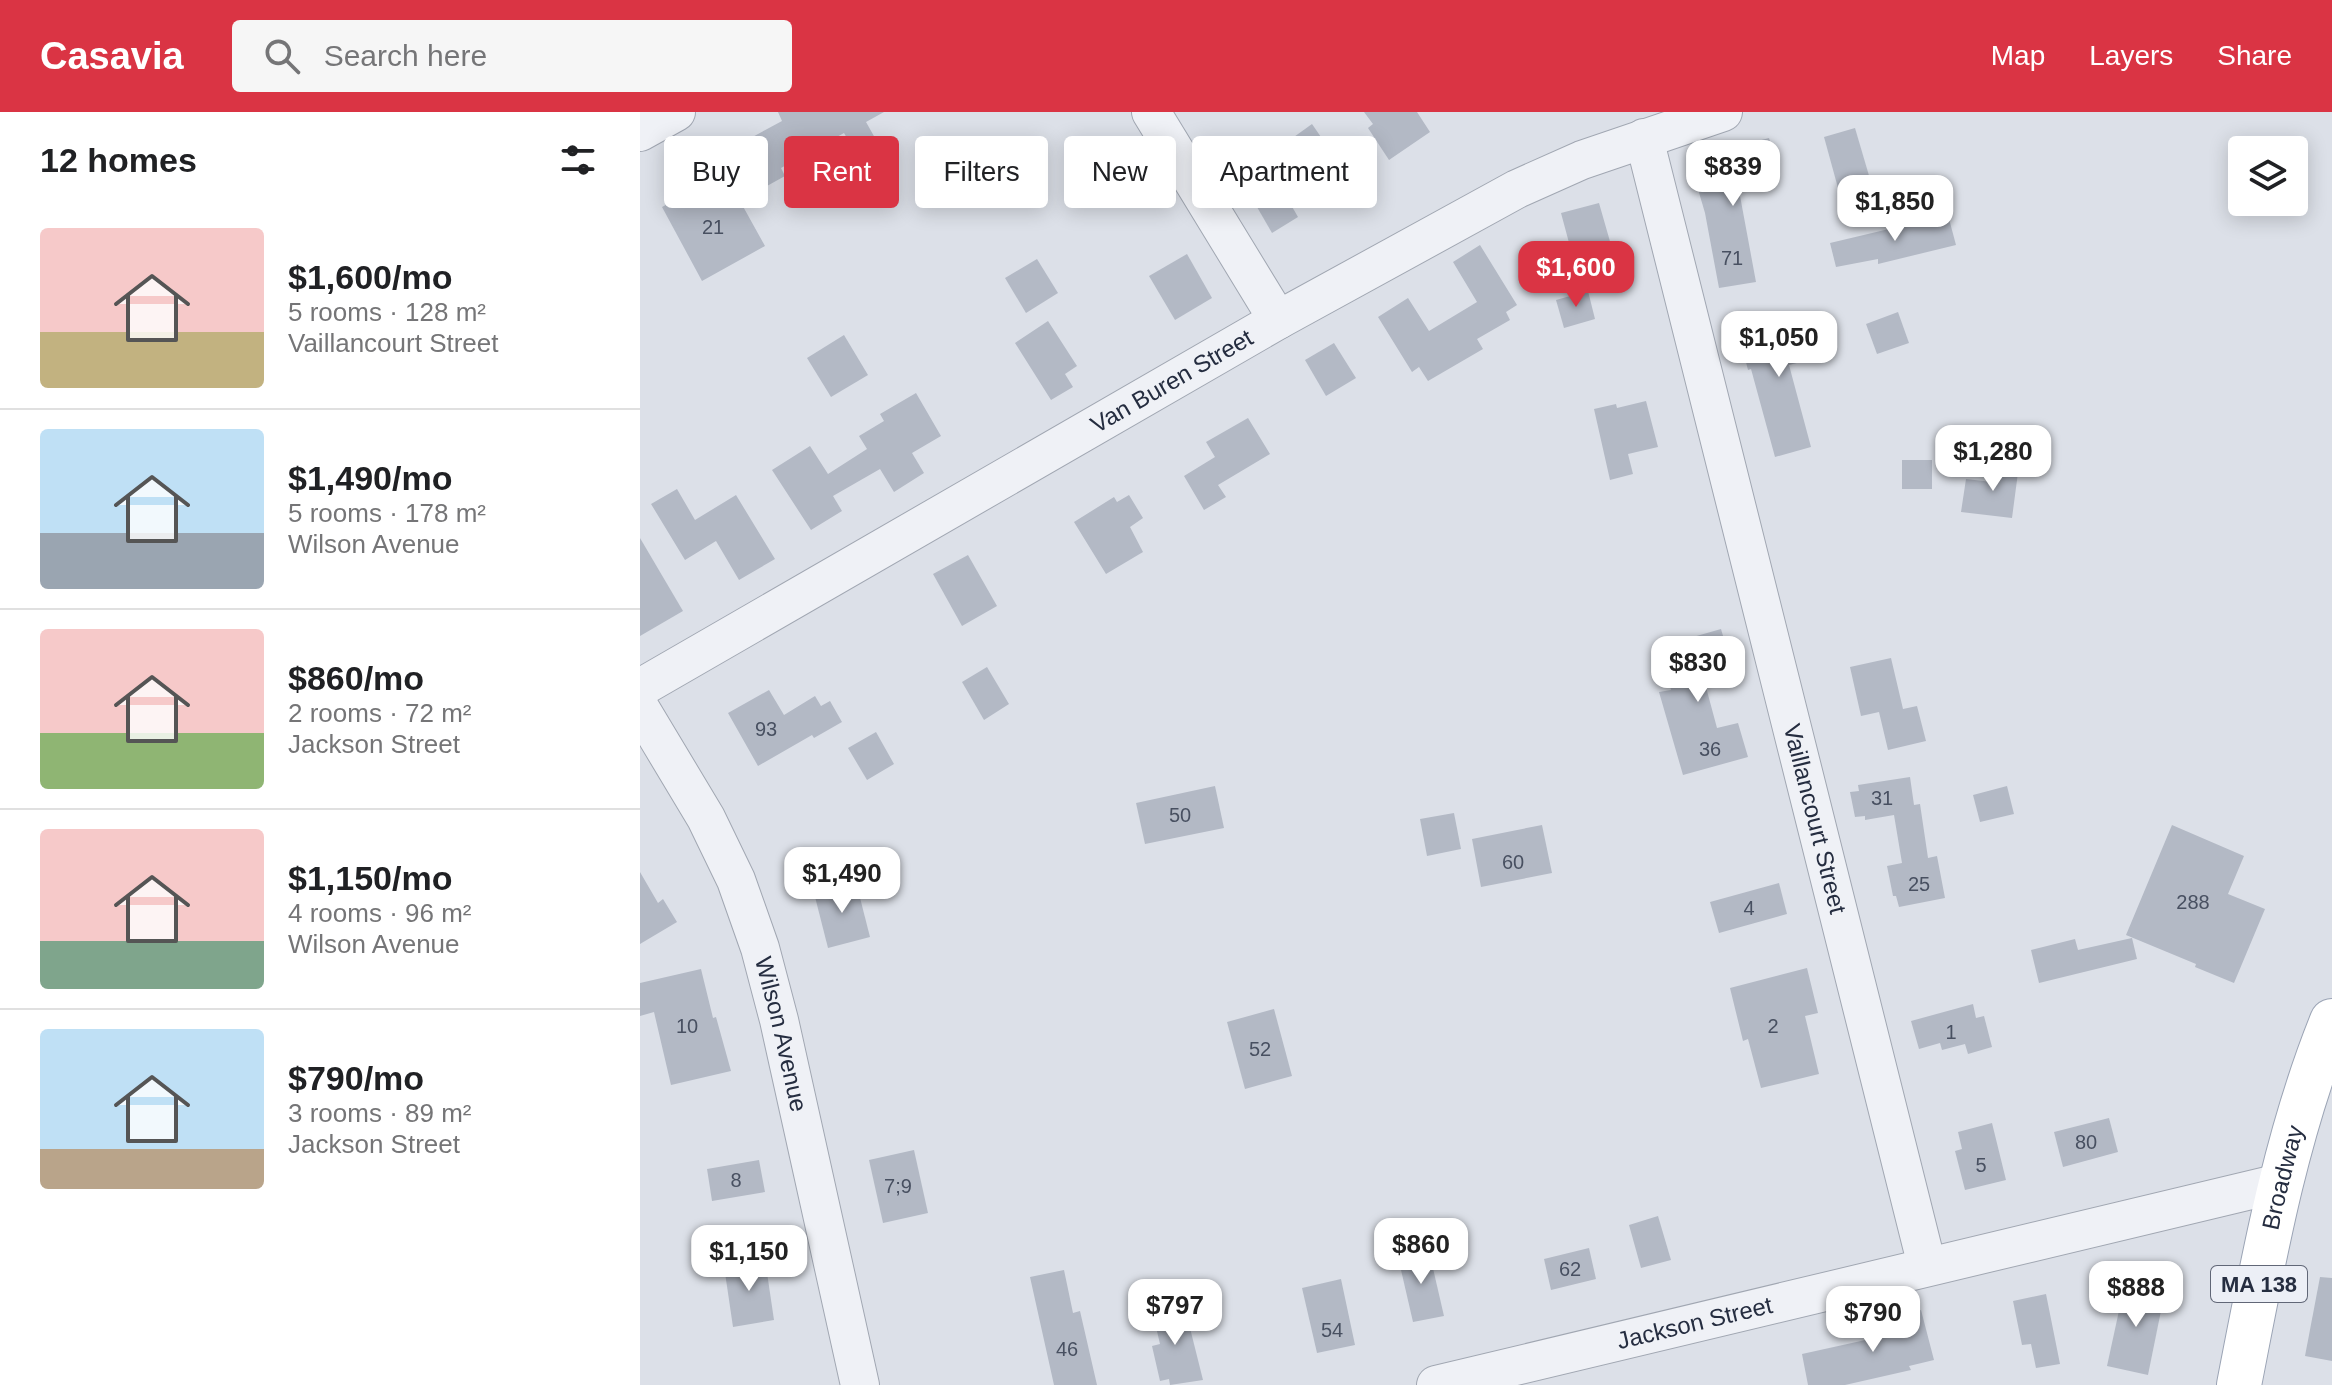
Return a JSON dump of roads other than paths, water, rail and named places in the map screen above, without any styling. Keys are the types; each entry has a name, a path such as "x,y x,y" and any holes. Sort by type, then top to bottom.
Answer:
{"main road":[{"name":"Broadway","path":"2239,1385 2280,1183 2332,1021"}],"street":[{"path":"640,132 676,112"},
{"path":"1151,112 1278,320"},
{"name":"Van Buren Street","path":"640,688 1278,320 1517,189 1582,160 1723,112"},
{"name":"Vaillancourt Street","path":"1644,138 1927,1266"},
{"name":"Wilson Avenue","path":"640,708 706,818 736,880 760,948 779,1020 860,1385"},
{"name":"Jackson Street","path":"1436,1385 2280,1183"}]}
